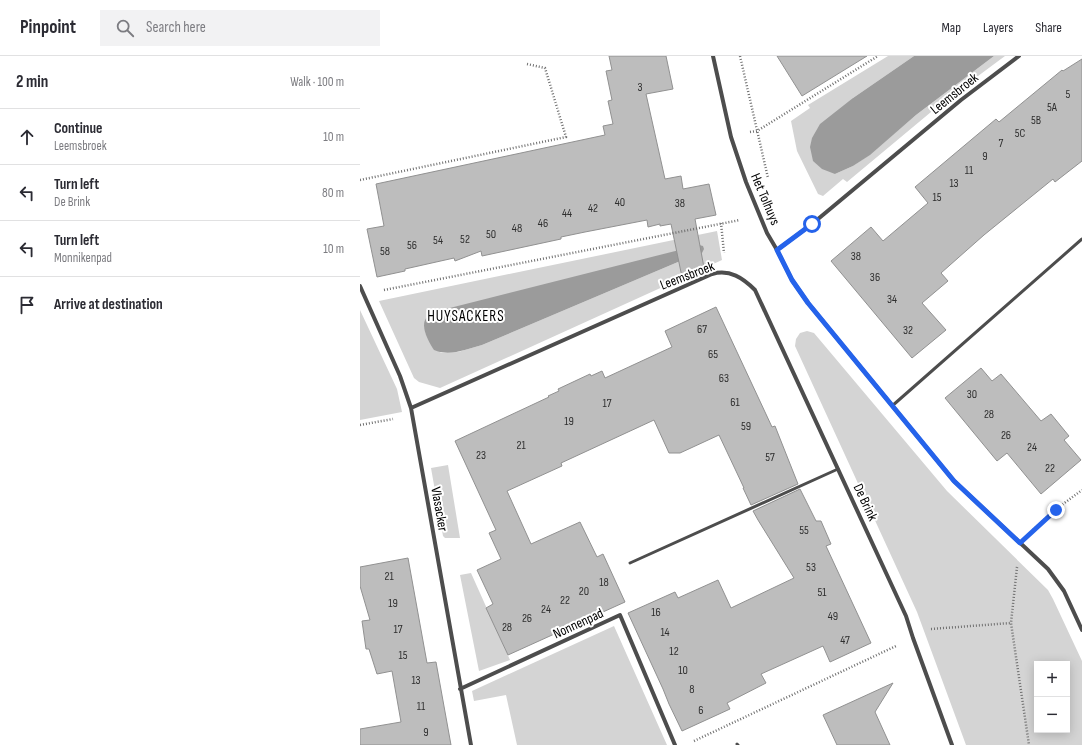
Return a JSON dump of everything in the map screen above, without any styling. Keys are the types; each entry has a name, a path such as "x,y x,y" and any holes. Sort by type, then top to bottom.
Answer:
{"street":[{"name":"Het Tolhuys","path":"714,56 731,137 759,216 777,250"},
{"name":"Leemsbroek","path":"777,250 812,224 961,100 1019,56"},
{"path":"777,250 792,280 808,303 954,481 1048,569 1064,591 1082,630"},
{"name":"Leemsbroek","path":"411,408 712,274 726,272 742,278"},
{"name":"De Brink","path":"742,278 755,290 906,616 912,638 952,745"},
{"name":"Vlasacker","path":"360,286 400,376 411,408 471,745"},
{"name":"Nonnenpad","path":"460,689 620,615 676,745"}],"lane":[{"path":"892,406 1082,239"},
{"path":"630,563 838,469"}],"path":[{"name":"Het Tolhuys","path":"740,56 769,185"},
{"path":"731,137 757,131 878,56"},
{"path":"360,180 566,137 545,68 527,64"},
{"path":"364,294 759,216"},
{"path":"721,223 726,272"},
{"path":"360,424 405,417 411,408"},
{"path":"1029,745 1011,623 1020,543 1056,510 1082,490"},
{"path":"694,742 912,638 925,630 1011,623"}],"shaded area":[{"path":"888,56 914,56 853,98 835,174 853,166 869,155 916,115 994,56 1005,56 943,102 847,182 843,179 823,196 818,194 797,151 791,121 810,108 808,105"},
{"path":"914,56 994,56 916,115 870,155 853,166 835,174 822,169 813,161 810,147 812,138 820,124 853,98"},
{"path":"717,231 722,260 440,388 419,382 414,378 379,301","holes":["698,245 702,253 482,345 458,352 441,353 427,338 424,324"]},
{"path":"699,245 703,246 704,249 702,253 482,345 452,353 440,352 434,350 424,329 427,317 438,311"},
{"path":"360,310 397,389 402,412 360,420"},
{"path":"807,331 814,333 947,491 1048,590 1082,661 1082,745 966,745 917,612 795,346 796,339 800,333"},
{"path":"448,465 460,538 445,538 443,536 431,468"},
{"path":"471,573 510,660 479,671 460,575"},
{"path":"614,626 667,745 517,745 506,695 474,701 472,691"}],"building":[{"path":"609,56 666,56 673,89 646,94 665,179 681,176 683,189 709,184 716,215 695,219 705,273 682,277 671,224 660,226 660,224 648,227 647,220 561,237 561,239 482,256 481,251 455,261 454,258 377,277 367,229 384,226 376,184 605,135 603,126 613,124 608,101 612,100 606,71 612,70"},
{"path":"777,56 867,56 802,96"},
{"path":"1082,59 1082,161 1055,182 1053,179 984,235 941,273 948,281 922,303 946,330 912,358 831,261 871,227 883,241 928,203 915,187 996,119 999,122 1062,70 1063,71"},
{"path":"716,307 772,427 775,426 798,484 751,505 719,435 680,453 669,453 654,420 561,463 562,466 507,491 531,544 580,522 597,557 603,554 625,602 508,655 486,608 493,604 477,570 501,559 489,533 496,530 455,441 549,397 548,396 559,391 558,389 590,374 591,376 602,371 605,378 672,347 665,331"},
{"path":"981,368 992,381 1001,374 1041,421 1051,414 1069,436 1064,440 1081,460 1041,494 1007,453 997,461 945,398"},
{"path":"800,489 816,521 821,521 831,544 826,546 871,643 830,662 823,646 761,674 766,683 727,703 730,709 682,731 628,613 675,592 678,598 718,580 731,608 794,578 753,511"},
{"path":"408,558 427,663 436,662 451,745 360,745 360,729 401,722 392,671 377,674 369,649 366,649 362,621 370,620 360,586 360,567"},
{"path":"893,683 875,712 890,745 837,745 823,715"}],"district":[{"name":"HUYSACKERS","path":"466,316"}],"route":[{"path":"812,224 777,250 792,280 808,303 954,481 1020,543 1056,510"}]}
